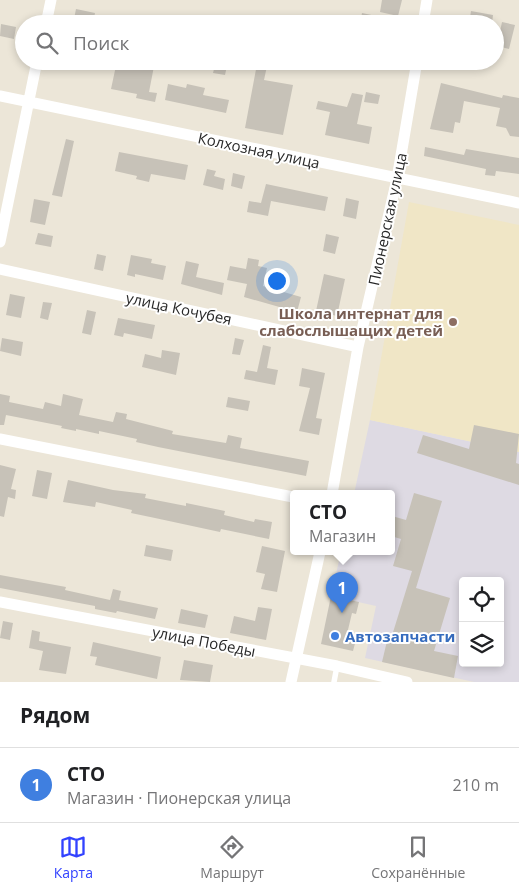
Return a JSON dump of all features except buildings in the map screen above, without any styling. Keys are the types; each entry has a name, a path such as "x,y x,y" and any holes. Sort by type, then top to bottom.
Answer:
{"street":[{"path":"48,15 51,0"},
{"path":"424,15 427,0"},
{"path":"0,242 35,70"},
{"name":"Пионерская улица","path":"333,490 358,347 397,179 415,70"},
{"name":"Колхозная улица","path":"0,96 519,203"},
{"name":"улица Кочубея","path":"0,269 358,347"},
{"path":"0,440 290,497"},
{"path":"291,682 319,555"},
{"name":"улица Победы","path":"0,602 337,666 407,682"}],"lane":[{"path":"334,682 337,666"}],"shaded area":[{"name":"Школа интернат для слабослышащих детей","path":"409,202 519,225 519,452 370,420"},
{"path":"370,420 519,452 519,682 474,682 365,658 376,606 331,596 340,555 395,555 395,490 355,490"}],"place":[{"name":"Школа интернат для слабослышащих детей","path":"453,322"},
{"name":"СТО","path":"342,613"},
{"name":"Автозапчасти","path":"335,636"}]}
